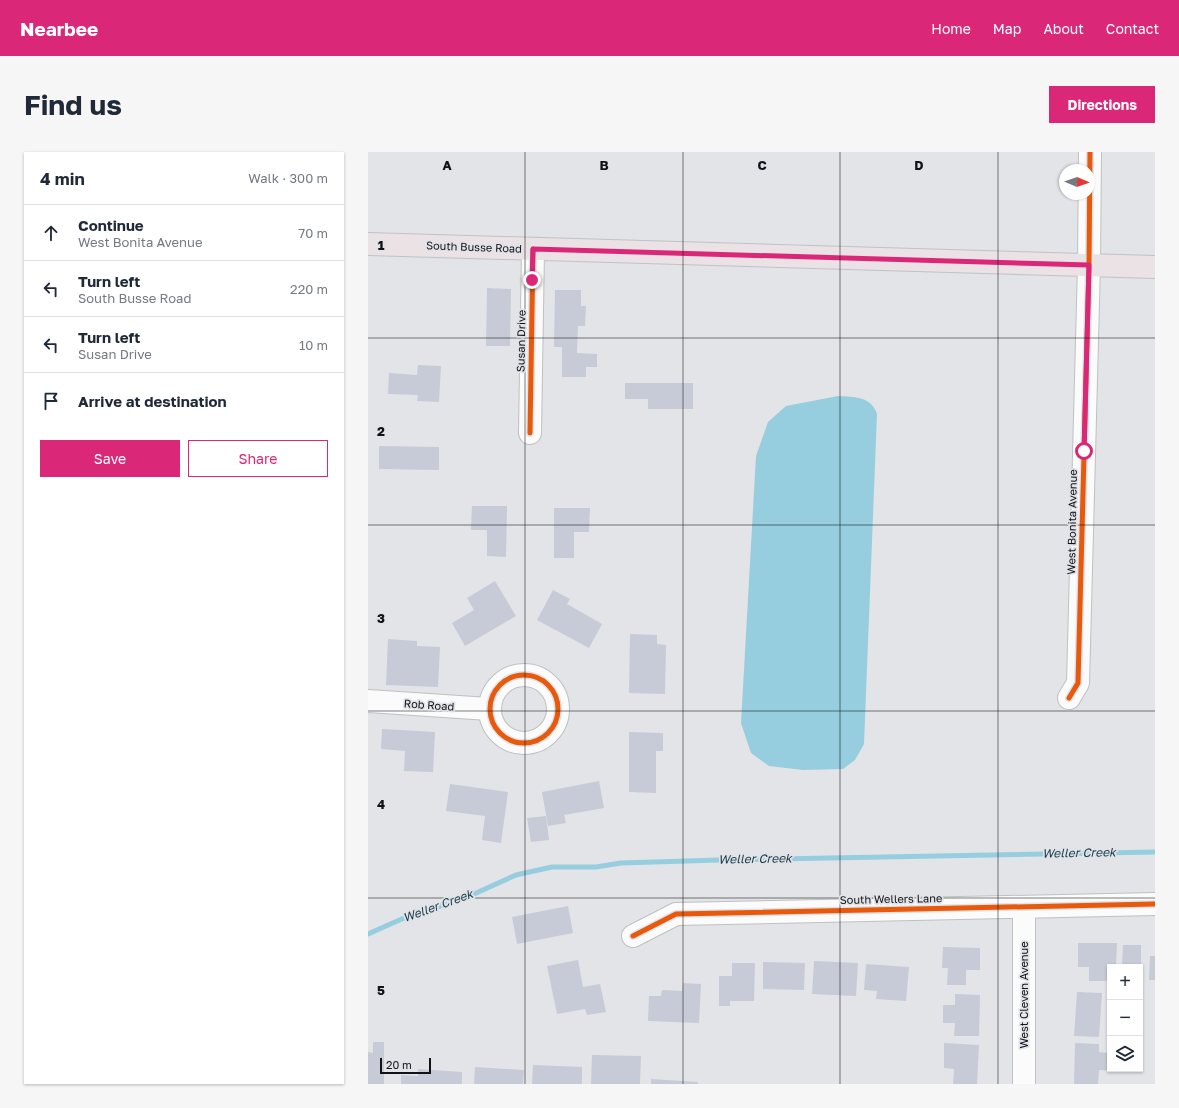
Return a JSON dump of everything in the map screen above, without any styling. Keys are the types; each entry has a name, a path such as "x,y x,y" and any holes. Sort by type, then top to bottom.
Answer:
{"main road":[{"name":"South Busse Road","path":"368,244 1155,267"}],"street":[{"name":"West Bonita Avenue","path":"1069,698 1078,683 1089,265 1090,152"},
{"name":"Susan Drive","path":"530,433 533,249"},
{"name":"Rob Road","path":"368,701 489,709"},
{"name":"South Wellers Lane","path":"633,936 676,914 1155,904"},
{"name":"West Cleven Avenue","path":"1024,907 1024,1084"}],"water":[{"path":"838,396 856,397 867,401 871,404 877,414 864,744 855,760 843,769 803,770 769,766 751,753 741,723 756,456 768,422 786,406"}],"building":[{"path":"487,288 511,289 510,346 486,346"},
{"path":"555,290 581,290 581,306 586,306 585,326 578,326 577,353 597,354 597,367 586,367 586,377 562,377 562,347 554,347"},
{"path":"418,365 441,366 439,402 417,401 418,395 388,394 389,373 417,375"},
{"path":"625,383 693,383 693,409 648,409 648,399 625,399"},
{"path":"379,446 439,447 439,470 379,469"},
{"path":"472,506 507,506 506,557 487,556 487,530 471,530"},
{"path":"554,508 590,508 589,532 574,532 574,558 554,558"},
{"path":"495,581 516,616 465,646 452,623 474,610 467,598"},
{"path":"553,590 570,599 567,604 602,624 589,648 537,620"},
{"path":"630,634 657,635 657,644 666,645 665,694 629,693"},
{"path":"388,639 417,641 417,646 440,647 438,687 386,685"},
{"path":"382,729 435,732 433,772 404,771 405,751 381,749"},
{"path":"629,732 663,733 663,751 656,751 656,793 629,792"},
{"path":"599,781 604,808 564,815 566,823 548,826 542,792"},
{"path":"450,784 508,792 501,843 482,840 485,816 446,811"},
{"path":"546,816 549,840 531,842 527,818"},
{"path":"568,906 573,933 517,944 512,917"},
{"path":"1078,943 1117,943 1116,964 1107,964 1107,981 1089,981 1089,967 1078,967"},
{"path":"1123,945 1141,945 1141,964 1122,964"},
{"path":"943,947 980,948 980,970 966,970 966,985 947,985 948,968 942,968"},
{"path":"1150,956 1155,956 1155,980 1149,980"},
{"path":"578,960 583,987 600,984 606,1012 587,1015 585,1009 557,1014 547,966"},
{"path":"814,961 858,963 856,996 812,994"},
{"path":"763,962 805,963 804,990 763,989"},
{"path":"732,963 755,963 754,1001 730,1001 730,1006 719,1006 719,976 732,976"},
{"path":"866,964 909,967 906,1001 876,999 877,991 864,990"},
{"path":"683,983 701,984 699,1023 648,1021 649,996 661,996 662,990 682,991"},
{"path":"1077,992 1102,993 1099,1037 1074,1036"},
{"path":"955,994 980,995 979,1036 954,1036 955,1023 943,1023 943,1005 955,1005"},
{"path":"373,1042 384,1042 384,1084 368,1084 368,1052 373,1053"},
{"path":"944,1043 979,1045 977,1084 953,1084 954,1069 944,1068"},
{"path":"1075,1043 1099,1044 1099,1052 1107,1053 1107,1070 1099,1070 1098,1084 1074,1084"},
{"path":"592,1055 641,1056 640,1084 591,1084"},
{"path":"533,1065 582,1067 582,1084 532,1084"},
{"path":"475,1067 524,1070 523,1084 474,1084"},
{"path":"418,1069 462,1072 462,1084 401,1084 401,1075 418,1076"},
{"path":"651,1079 698,1082 698,1084 651,1084"}],"waterway":[{"name":"Weller Creek","path":"368,934 404,918 465,898 516,875 552,867 596,867 621,863 719,860 1155,852"}],"cycle path":[{"path":"1069,698 1078,683 1089,265 1090,152"},
{"path":"530,433 533,249"},
{"path":"517,675 531,675 543,680 553,690 558,702 558,709 558,716 553,728 543,738 531,743 517,743 505,738 495,728 490,716 490,702 495,690 505,680 517,675"},
{"path":"633,936 676,914 1155,904"}],"route":[{"path":"532,280 533,249 1089,265 1084,451"}]}
